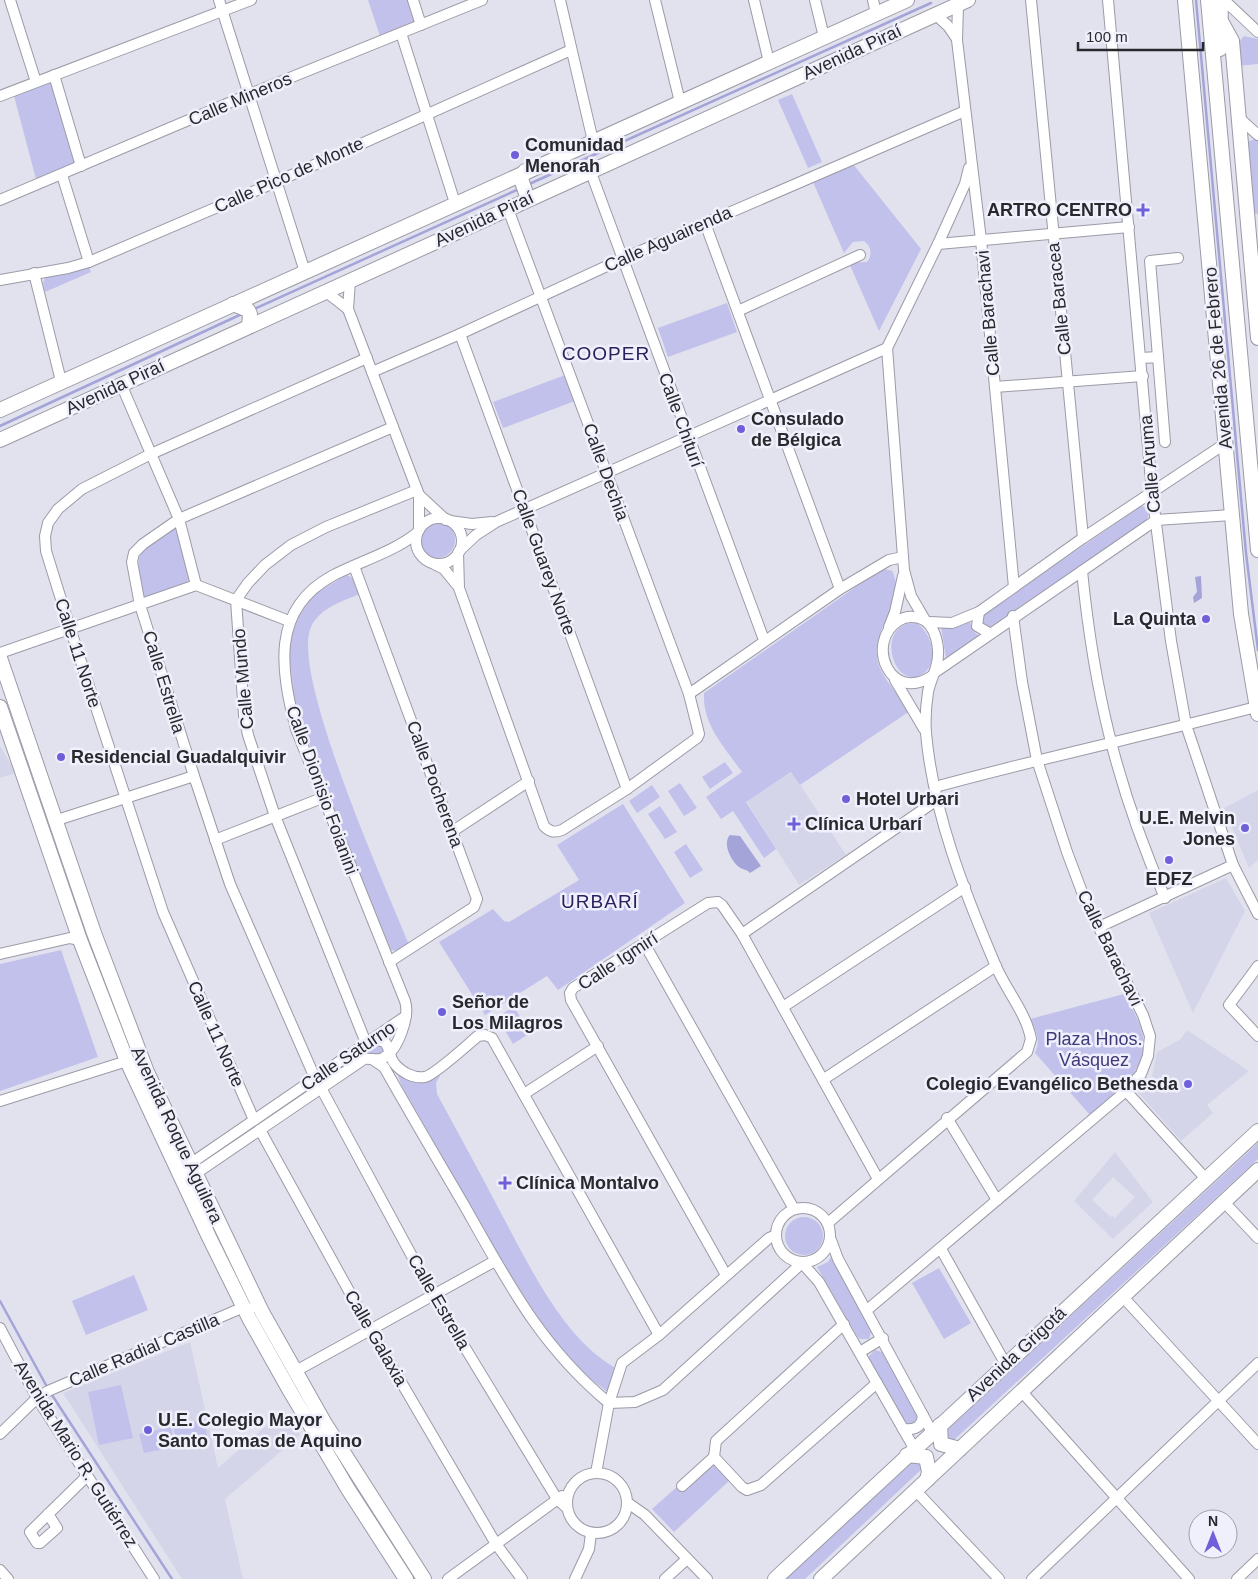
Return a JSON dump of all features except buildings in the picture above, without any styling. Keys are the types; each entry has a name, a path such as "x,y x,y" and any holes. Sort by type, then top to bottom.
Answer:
{"main road":[{"name":"Avenida Piraí","path":"0,440 256,320 350,281 508,209 525,187 593,141 824,37 875,7 907,0"},
{"name":"Avenida 26 de Febrero","path":"1185,0 1241,614 1257,711"},
{"name":"Avenida 26 de Febrero","path":"1208,0 1258,550"},
{"name":"Avenida 26 de Febrero","path":"1222,0 1222,23 1219,41 1258,447"},
{"name":"Avenida Piraí","path":"0,410 61,381 244,302 455,203 590,170 932,10 963,1"},
{"name":"Avenida 26 de Febrero","path":"1222,23 1232,41 1239,135 1253,225 1258,338"},
{"path":"1231,168 1239,135"},
{"path":"244,302 252,310 256,320"},
{"name":"Avenida Roque Aguilera","path":"0,658 54,821 134,1040 191,1170 294,1372 381,1514 424,1579"},
{"name":"Avenida Roque Aguilera","path":"0,706 80,940 127,1060 173,1160 244,1307 290,1390 348,1489 407,1579"},
{"name":"Avenida Grigotá","path":"775,1579 1005,1363 1258,1131"},
{"name":"Avenida Grigotá","path":"821,1579 916,1491 953,1448 1022,1392 1258,1170"},
{"path":"290,1390 316,1422 324,1422"},
{"path":"927,1480 931,1447 936,1428"},
{"path":"936,1428 941,1444 953,1448"},
{"path":"911,1451 931,1447 953,1448"},
{"path":"911,1451 926,1458 929,1464"},
{"path":"348,1489 356,1485 360,1487 374,1509 381,1514"}],"street":[{"path":"10,0 36,82"},
{"path":"219,0 305,272"},
{"path":"0,96 250,0"},
{"path":"412,0 421,25"},
{"name":"Calle Mineros","path":"0,200 250,94 482,0"},
{"path":"560,0 593,141"},
{"path":"655,0 680,102"},
{"path":"754,0 769,62"},
{"path":"815,0 824,37"},
{"name":"Calle Baracea","path":"1031,0 1052,234 1083,538"},
{"name":"Calle Aruma","path":"1108,0 1152,492 1169,624 1186,725 1233,865 1258,914"},
{"path":"1222,0 1258,32"},
{"name":"Calle Barachavi","path":"963,1 957,40 981,240 1014,587"},
{"path":"932,10 948,26 957,40"},
{"path":"401,33 455,203"},
{"name":"Calle Pico de Monte","path":"0,280 68,268 89,262 276,182 571,50"},
{"path":"54,75 81,166"},
{"name":"Calle Aguairenda","path":"372,372 460,334 622,259 966,111"},
{"path":"1237,116 1258,135"},
{"path":"828,1223 947,1118 1027,1052 1030,1045 1030,1033 996,966 965,886 937,800 926,733 928,694 932,674 937,666 937,649 933,630 911,596 904,570 887,348 938,244 965,184 971,163"},
{"name":"Calle Chiturí","path":"590,170 764,640"},
{"path":"62,175 89,262"},
{"name":"Calle Dechia","path":"508,209 689,694 698,736 628,789"},
{"path":"705,223 840,589"},
{"path":"938,244 1129,226"},
{"path":"738,311 860,255"},
{"path":"1165,442 1150,261 1178,258"},
{"path":"34,274 61,381"},
{"path":"350,281 348,309 418,493 416,546 423,558"},
{"path":"325,291 348,309"},
{"name":"Calle Guarey Norte","path":"460,334 628,789"},
{"path":"433,563 447,562 476,535 496,522 524,508 887,348"},
{"path":"1141,358 1158,357"},
{"name":"Calle 11 Norte","path":"254,1120 163,912 124,798 70,628 46,551 45,536 48,522 58,509 82,489 152,454 368,358"},
{"path":"995,387 1143,376"},
{"path":"121,384 178,519 196,585"},
{"name":"Calle Estrella","path":"315,1078 266,970 215,840 140,605 132,562 134,552 178,519 393,426"},
{"path":"888,631 899,620 908,617 952,623 979,612 1083,538 1226,443"},
{"path":"418,493 454,525 461,537 459,588"},
{"path":"236,600 248,582 265,565 291,545 326,527 418,493"},
{"path":"895,680 916,683 932,674 988,633 1156,520 1232,514"},
{"path":"418,531 431,520 447,520 472,524 496,522"},
{"name":"Calle Dionisio Foianini","path":"406,1016 407,1008 296,729 289,703 285,662 289,621 298,604 313,588 354,566 390,550 418,531"},
{"path":"390,550 407,549 444,569 459,588 544,826 552,832 562,830 628,789"},
{"path":"689,694 764,640 840,589 889,560 902,556"},
{"name":"Calle Pocherena","path":"354,566 453,831 477,903 474,907 389,962"},
{"path":"904,570 895,612 883,647 884,660 926,733"},
{"path":"1082,570 1095,678 1110,744 1144,848 1165,898"},
{"path":"0,653 196,585 289,621"},
{"name":"Calle Mundo","path":"236,600 244,715 248,736 276,816 370,1041"},
{"path":"979,612 977,626 988,633"},
{"name":"Calle Barachavi","path":"867,1310 1126,1090 1141,1074 1148,1056 1150,1036 1143,1015 1085,900 1037,760 1022,682 1013,616"},
{"path":"935,787 1037,760 1186,725 1257,711"},
{"path":"54,821 194,776"},
{"path":"453,831 529,781"},
{"path":"215,840 322,798"},
{"path":"878,1179 742,934 937,800"},
{"path":"1099,927 1233,865"},
{"path":"783,1007 965,886"},
{"name":"Calle Igmirí","path":"598,1046 571,1000 570,993 573,988 712,901 722,904 742,934"},
{"path":"0,954 70,938 80,940"},
{"path":"644,943 794,1209"},
{"path":"824,1079 996,966"},
{"path":"1258,966 1229,1006 1258,1036"},
{"name":"Calle Saturno","path":"191,1170 254,1120 406,1016"},
{"name":"Calle Saturno","path":"191,1170 260,1130 364,1060 382,1058 388,1054 399,1037 406,1016"},
{"path":"388,1054 398,1068 409,1075 419,1077 430,1075 478,1036 485,1035 492,1038 659,1335"},
{"path":"127,1060 133,1051 134,1040"},
{"path":"370,1041 385,1042 391,1079"},
{"path":"524,1094 598,1046 726,1275"},
{"path":"372,1058 378,1061 391,1079 521,1305 551,1347 580,1379 609,1403 635,1402 663,1390 678,1379 802,1263 813,1261 821,1256 830,1240"},
{"path":"0,1101 127,1060 139,1064 147,1072"},
{"path":"391,1079 398,1068"},
{"name":"Calle Estrella","path":"322,1088 433,1295 557,1499 568,1508"},
{"path":"1126,1090 1206,1179"},
{"path":"947,1118 997,1200"},
{"name":"Calle Galaxia","path":"260,1130 370,1329 496,1544 522,1579"},
{"path":"173,1160 191,1170 188,1191"},
{"path":"1224,1202 1258,1238"},
{"path":"596,1473 609,1403 622,1363 659,1335 726,1275 776,1234 781,1219 794,1209 810,1208 824,1216 828,1223 830,1240 838,1258 923,1415 936,1428"},
{"path":"776,1234 781,1251 787,1257 802,1263 819,1282 903,1429 911,1451"},
{"path":"940,1249 1005,1363"},
{"path":"294,1372 495,1261"},
{"path":"241,1270 246,1299 244,1307 252,1310 269,1325"},
{"path":"1123,1297 1258,1444"},
{"name":"Calle Radial Castilla","path":"0,1434 40,1396 53,1388 244,1307"},
{"path":"682,1486 714,1457 716,1441 844,1324"},
{"name":"Avenida Mario R. Gutiérrez","path":"0,1328 87,1476 154,1579"},
{"path":"860,1352 883,1338"},
{"path":"1032,1579 1117,1500 1258,1363"},
{"path":"714,1457 747,1490 761,1485 877,1383"},
{"path":"1022,1392 1189,1579"},
{"path":"903,1429 916,1428 923,1420 923,1415"},
{"path":"448,1579 570,1490 581,1478 596,1473 604,1474 618,1482 623,1488 628,1503 626,1512 616,1526 609,1531 591,1533 576,1524 568,1508 570,1490"},
{"path":"48,1514 87,1476"},
{"path":"916,1491 999,1579"},
{"path":"628,1503 645,1515 707,1579"},
{"path":"580,1576 589,1549 591,1533"},
{"path":"666,1579 687,1559"},
{"path":"1237,1579 1258,1559"},
{"path":"0,1570 8,1579"}],"shaded area":[{"path":"1201,576 1202,598 1194,603 1193,597 1197,592 1195,577"},
{"path":"0,746 16,773 0,778"},
{"name":"Clínica Urbarí","path":"792,772 846,855 799,885 746,801"},
{"name":"U.E. Melvin Jones","path":"1258,790 1258,860 1249,868 1224,808"},
{"path":"730,835 740,836 761,866 750,873 736,864 727,847"},
{"path":"1226,878 1245,911 1193,1013 1149,913"},
{"name":"Colegio Evangélico Bethesda","path":"1187,1030 1249,1071 1207,1105 1213,1113 1181,1141 1138,1092 1152,1076 1157,1052 1181,1039"},
{"path":"1115,1152 1153,1202 1113,1239 1074,1201","holes":["1113,1177 1135,1197 1115,1218 1111,1217 1092,1200"]},
{"name":"U.E. Colegio Mayor Santo Tomas de Aquino","path":"190,1342 218,1468 284,1410 300,1435 225,1499 243,1579 182,1579 63,1393"}],"green space":[{"path":"368,0 409,0 416,23 380,36"},
{"path":"1244,36 1258,39 1258,64 1238,66 1237,44"},
{"path":"53,81 77,163 36,179 14,96"},
{"path":"792,94 822,162 808,168 778,100"},
{"path":"1258,138 1258,214 1252,213 1244,143"},
{"path":"853,164 921,249 879,331 849,263 867,262 871,254 870,248 864,241 853,242 844,253 813,182"},
{"path":"89,267 91,272 45,292 43,283 46,276"},
{"path":"727,303 737,332 668,357 658,328"},
{"path":"565,375 575,401 503,428 493,402"},
{"path":"1141,506 1148,508 1149,514 1146,521 990,627 981,624 983,615"},
{"path":"437,522 444,523 450,527 454,533 454,547 450,553 444,557 437,558 430,557 424,553 420,547 419,540 420,533 424,527 430,523"},
{"path":"176,526 190,578 185,585 143,599 139,570 141,554 152,542"},
{"path":"885,569 892,571 896,582 892,604 879,639 878,663 888,682 910,711 800,785 791,772 746,802 776,849 764,858 733,811 721,819 706,797 742,772 722,745 711,725 704,704 704,693 877,572"},
{"path":"347,575 354,579 360,594 332,606 315,620 311,627 308,652 315,690 327,735 363,834 410,947 402,952 391,950 318,770 294,698 289,654 291,625 310,596"},
{"path":"970,622 973,631 979,636 946,658 941,627 958,627"},
{"path":"916,623 926,633 932,646 932,661 924,673 914,677 904,674 897,667 892,645 895,634 903,626"},
{"path":"725,762 733,773 710,789 702,777"},
{"path":"680,783 697,808 684,816 668,791"},
{"path":"652,785 660,797 637,813 629,801"},
{"path":"623,804 685,903 558,990 547,976 485,1015 439,942 493,909 504,921 509,922 579,880 557,845"},
{"path":"660,806 677,832 665,839 648,814"},
{"path":"686,844 703,870 690,878 674,852"},
{"path":"61,950 98,1057 0,1091 0,964"},
{"name":"Plaza Hnos. Vásquez","path":"1124,994 1141,1027 1144,1046 1141,1058 1129,1080 1090,1115 1035,1053 1038,1040 1030,1019"},
{"path":"514,1007 530,1033 513,1044 497,1017"},
{"path":"375,1043 383,1045 385,1053 377,1055 364,1054 209,1161 206,1161"},
{"path":"400,1073 437,1073 440,1076 436,1083 437,1094 549,1299 579,1338 614,1367 610,1392 606,1391 582,1372 548,1333 504,1265 402,1086 398,1076"},
{"path":"1258,1143 1258,1159 954,1440 948,1443 944,1433"},
{"path":"804,1217 811,1218 817,1223 822,1229 822,1243 817,1249 811,1254 804,1255 797,1254 791,1249 786,1243 785,1236 786,1229 791,1223 797,1218"},
{"path":"831,1257 872,1329 869,1339 860,1339 857,1336 817,1267 828,1262"},
{"path":"939,1268 971,1323 944,1339 912,1283"},
{"path":"134,1275 148,1310 86,1335 72,1301"},
{"path":"875,1350 882,1352 917,1412 919,1416 917,1424 907,1427 869,1362 869,1356"},
{"path":"121,1385 133,1438 99,1445 88,1392"},
{"path":"204,1420 208,1440 177,1446 173,1426"},
{"path":"171,1427 175,1447 144,1453 139,1434"},
{"path":"916,1459 924,1467 805,1579 785,1579"},
{"path":"713,1463 729,1481 674,1532 652,1509 678,1486"}],"waterway":[{"path":"1196,0 1246,553 1258,650"},
{"path":"527,185 931,3"},
{"path":"254,309 519,189"},
{"path":"0,426 244,313"},
{"path":"0,1301 46,1385"},
{"path":"52,1395 172,1579"}],"place":[{"name":"Comunidad Menorah","path":"515,155"},
{"name":"ARTRO CENTRO","path":"1143,210"},
{"name":"Consulado de Bélgica","path":"741,429"},
{"name":"La Quinta","path":"1206,619"},
{"name":"Residencial Guadalquivir","path":"61,757"},
{"name":"Hotel Urbari","path":"846,799"},
{"name":"Clínica Urbarí","path":"794,824"},
{"name":"U.E. Melvin Jones","path":"1245,828"},
{"name":"EDFZ","path":"1169,860"},
{"name":"Señor de Los Milagros","path":"442,1012"},
{"name":"Colegio Evangélico Bethesda","path":"1188,1084"},
{"name":"Clínica Montalvo","path":"505,1183"},
{"name":"U.E. Colegio Mayor Santo Tomas de Aquino","path":"148,1430"}],"district":[{"name":"COOPER","path":"606,353"},
{"name":"URBARÍ","path":"600,901"}]}
